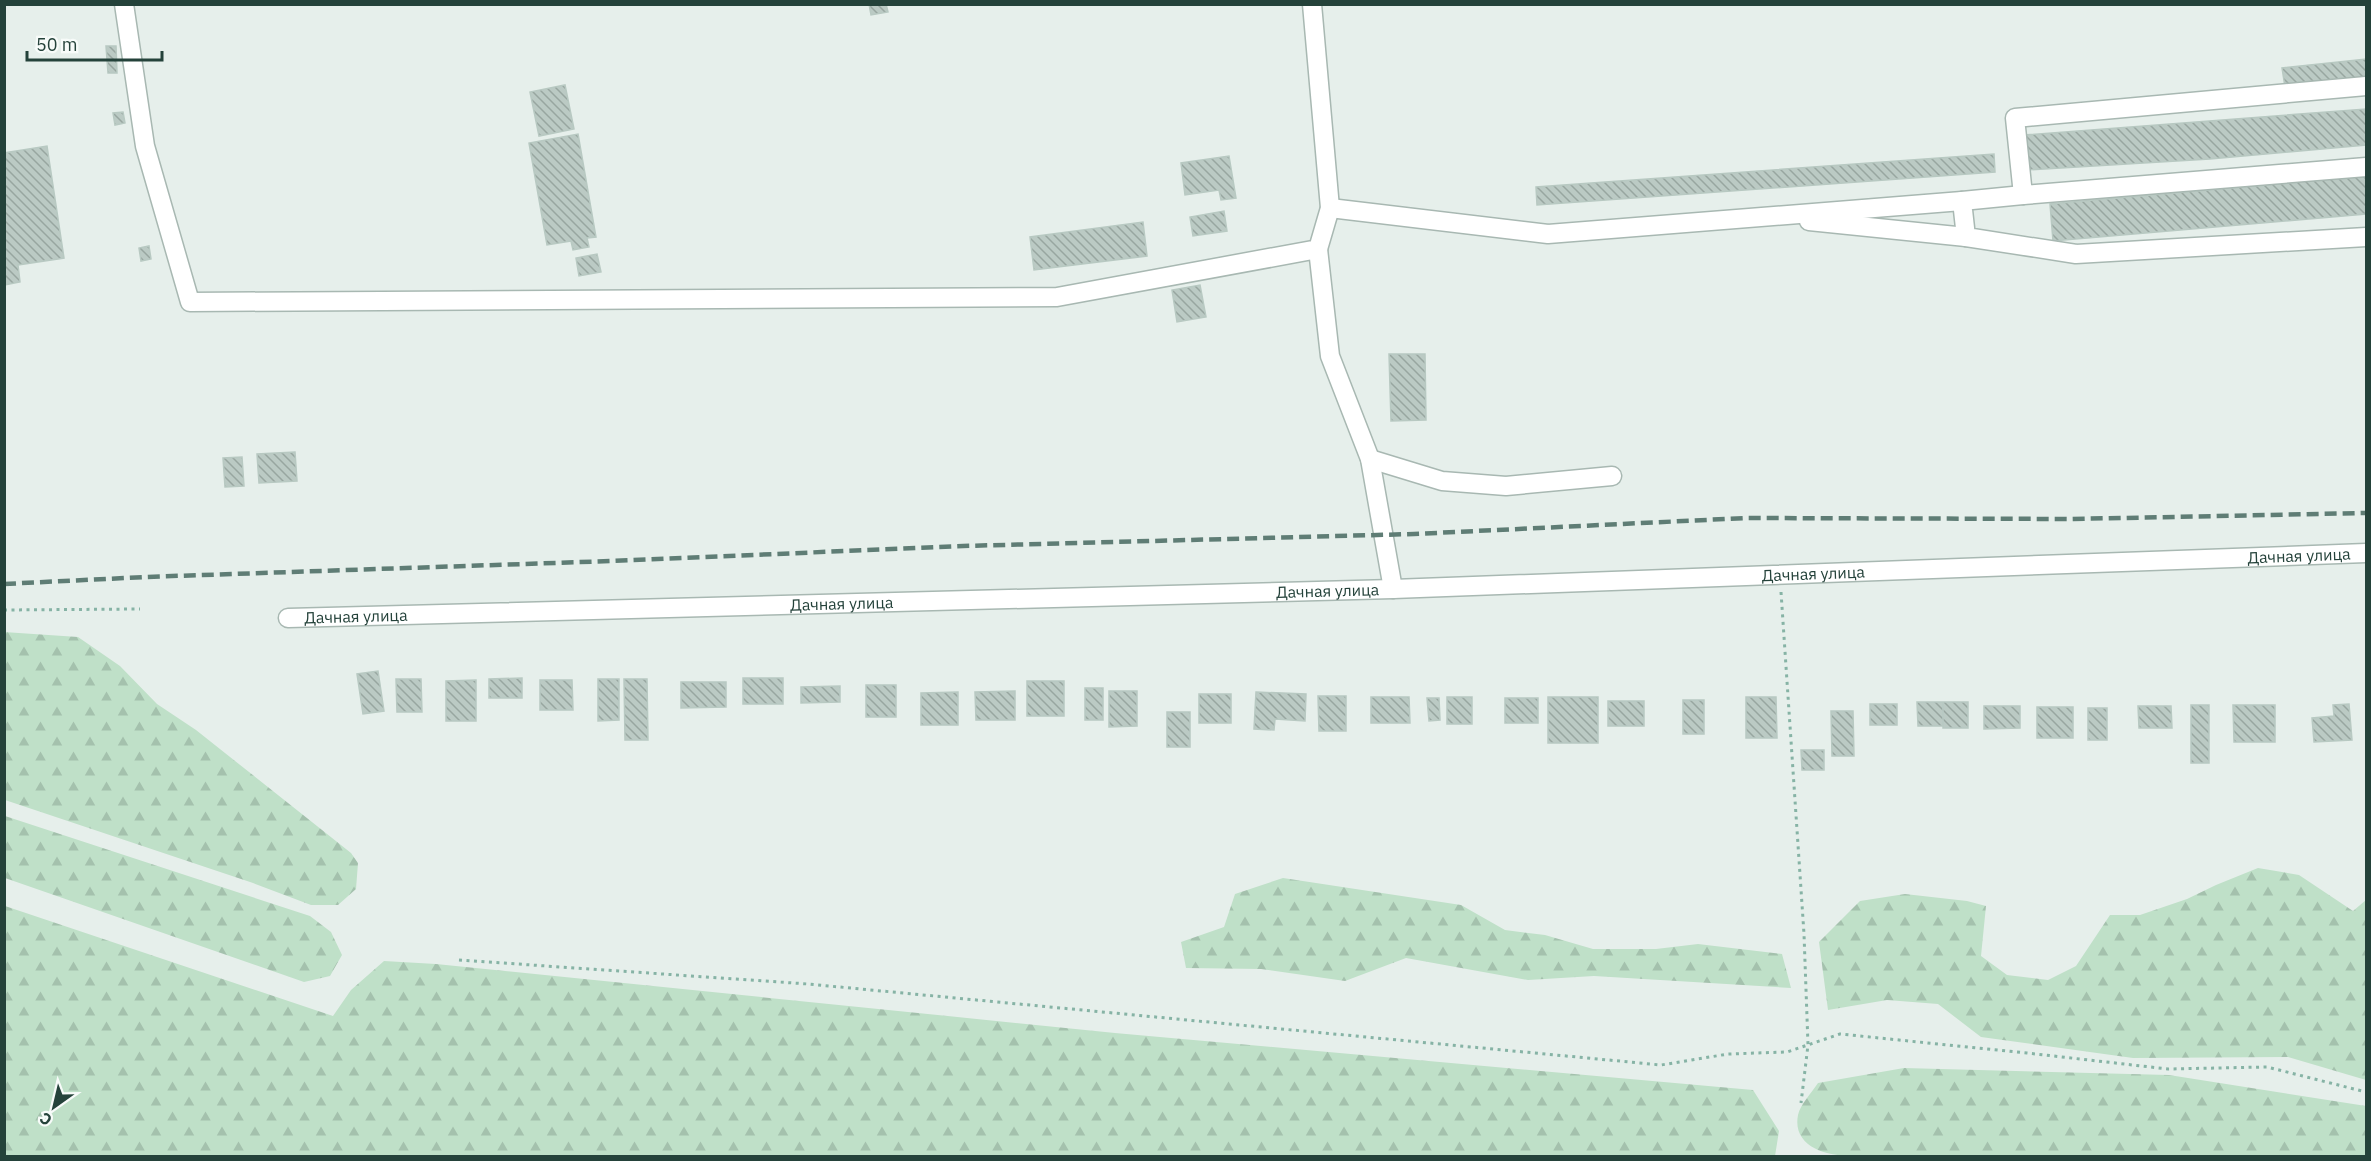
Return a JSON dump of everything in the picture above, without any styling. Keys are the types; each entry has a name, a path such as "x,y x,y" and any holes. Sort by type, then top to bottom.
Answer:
{"street":[{"path":"124,4 145,146 190,302 1056,297 1318,249"},
{"path":"1312,4 1330,208 1318,249 1330,356 1370,459 1393,590"},
{"path":"2023,195 2015,118 2367,86"},
{"path":"1330,208 1548,234 2367,166"},
{"path":"1962,201 1966,237"},
{"path":"1764,217 1966,237 2076,254 2367,237"},
{"path":"1370,459 1442,481 1506,486 1612,476"},
{"name":"Дачная улица","path":"288,618 1393,590 2367,552"}],"path":[{"path":"1780,575 1804,934 1808,1045 1801,1102"},
{"path":"4,610 140,609"},
{"path":"459,960 808,984 1661,1065 1728,1054 1787,1052 1840,1034 2169,1069 2267,1067 2367,1092"}],"green space":[{"path":"4,632 78,637 120,666 157,704 196,730 351,853 358,863 356,889 338,905 311,905 253,883 5,800"},
{"path":"5,816 310,916 331,932 342,955 330,976 304,982 5,878"},
{"path":"2258,868 2299,875 2353,911 2366,900 2366,1080 2288,1057 2133,1058 1981,1037 1938,1004 1887,1000 1828,1010 1819,942 1860,901 1905,894 1967,901 1986,906 1981,956 2007,975 2048,980 2076,966 2110,915 2140,915 2187,899"},
{"path":"1283,878 1461,905 1505,930 1545,935 1593,949 1656,949 1698,944 1782,954 1791,988 1594,976 1528,980 1406,958 1345,981 1261,969 1186,968 1181,942 1224,927 1235,894"},
{"path":"5,906 333,1016 351,990 384,961 436,964 1115,1033 1753,1090 1779,1131 1775,1156 5,1156"},
{"path":"1904,1068 2169,1075 2366,1106 2366,1156 1840,1156 1818,1150 1802,1137 1798,1127 1799,1111 1818,1083"}],"building":[{"path":"869,4 886,4 888,12 871,15"},
{"path":"106,46 116,46 117,73 108,73"},
{"path":"2366,59 2366,77 2285,87 2282,68"},
{"path":"565,85 574,129 539,136 530,92"},
{"path":"2366,109 2366,145 2210,159 2026,170 2024,135"},
{"path":"123,112 125,123 115,125 113,113"},
{"path":"578,134 596,237 587,238 589,247 573,250 571,241 547,245 529,143"},
{"path":"47,146 64,258 18,265 20,282 4,285 4,153"},
{"path":"1994,154 1995,172 1537,205 1536,187"},
{"path":"1229,156 1236,198 1221,200 1219,190 1185,195 1181,163"},
{"path":"2366,176 2366,214 2053,241 2050,204"},
{"path":"1224,211 1227,231 1193,236 1190,217"},
{"path":"1143,222 1147,256 1034,270 1030,237"},
{"path":"149,246 151,259 141,261 139,248"},
{"path":"597,254 601,272 579,276 576,258"},
{"path":"1200,285 1206,317 1177,322 1172,290"},
{"path":"1389,354 1425,354 1426,420 1391,421"},
{"path":"295,452 297,481 259,483 257,454"},
{"path":"242,457 244,486 225,487 223,458"},
{"path":"378,671 384,711 363,714 357,674"},
{"path":"522,678 522,698 489,698 489,679"},
{"path":"743,678 783,678 783,704 743,704"},
{"path":"396,679 421,679 422,712 397,712"},
{"path":"598,679 619,679 619,720 598,721"},
{"path":"624,679 647,679 648,740 625,740"},
{"path":"476,680 476,721 446,721 446,681"},
{"path":"540,680 572,680 573,710 540,710"},
{"path":"1027,681 1064,681 1064,716 1027,716"},
{"path":"681,682 726,682 726,707 681,708"},
{"path":"866,685 896,685 896,717 866,717"},
{"path":"840,686 840,702 801,703 801,687"},
{"path":"1085,688 1103,688 1103,720 1085,720"},
{"path":"1015,691 1015,720 976,720 975,692"},
{"path":"1109,691 1137,691 1137,726 1109,727"},
{"path":"958,692 958,725 921,725 921,693"},
{"path":"1256,692 1306,694 1305,721 1275,719 1274,730 1254,729"},
{"path":"1199,694 1231,694 1231,723 1199,723"},
{"path":"1318,696 1346,696 1346,731 1319,731"},
{"path":"1371,697 1409,697 1410,723 1371,723"},
{"path":"1447,697 1472,697 1472,724 1447,724"},
{"path":"1548,697 1598,697 1598,743 1548,743"},
{"path":"1746,697 1776,697 1777,738 1746,738"},
{"path":"1427,698 1439,698 1440,720 1429,721"},
{"path":"1505,698 1538,698 1538,723 1505,723"},
{"path":"1683,700 1704,700 1704,734 1683,734"},
{"path":"1608,701 1644,701 1644,726 1608,726"},
{"path":"1917,702 1943,702 1943,726 1918,726"},
{"path":"1943,702 1968,702 1968,728 1943,728"},
{"path":"1870,704 1897,704 1897,725 1870,725"},
{"path":"2349,704 2352,740 2314,742 2312,718 2334,716 2333,705"},
{"path":"2191,705 2209,705 2209,763 2191,763"},
{"path":"2233,705 2275,705 2275,742 2234,742"},
{"path":"1984,706 2020,706 2020,728 1984,729"},
{"path":"2138,706 2171,706 2172,728 2139,728"},
{"path":"2037,707 2073,707 2073,738 2037,738"},
{"path":"2088,708 2107,708 2107,740 2088,740"},
{"path":"1831,711 1853,711 1854,756 1832,756"},
{"path":"1167,712 1190,712 1190,747 1167,747"},
{"path":"1801,750 1824,750 1824,770 1802,770"}],"railway":[{"path":"4,584 963,546 1414,534 1746,518 2072,519 2366,513"}]}
